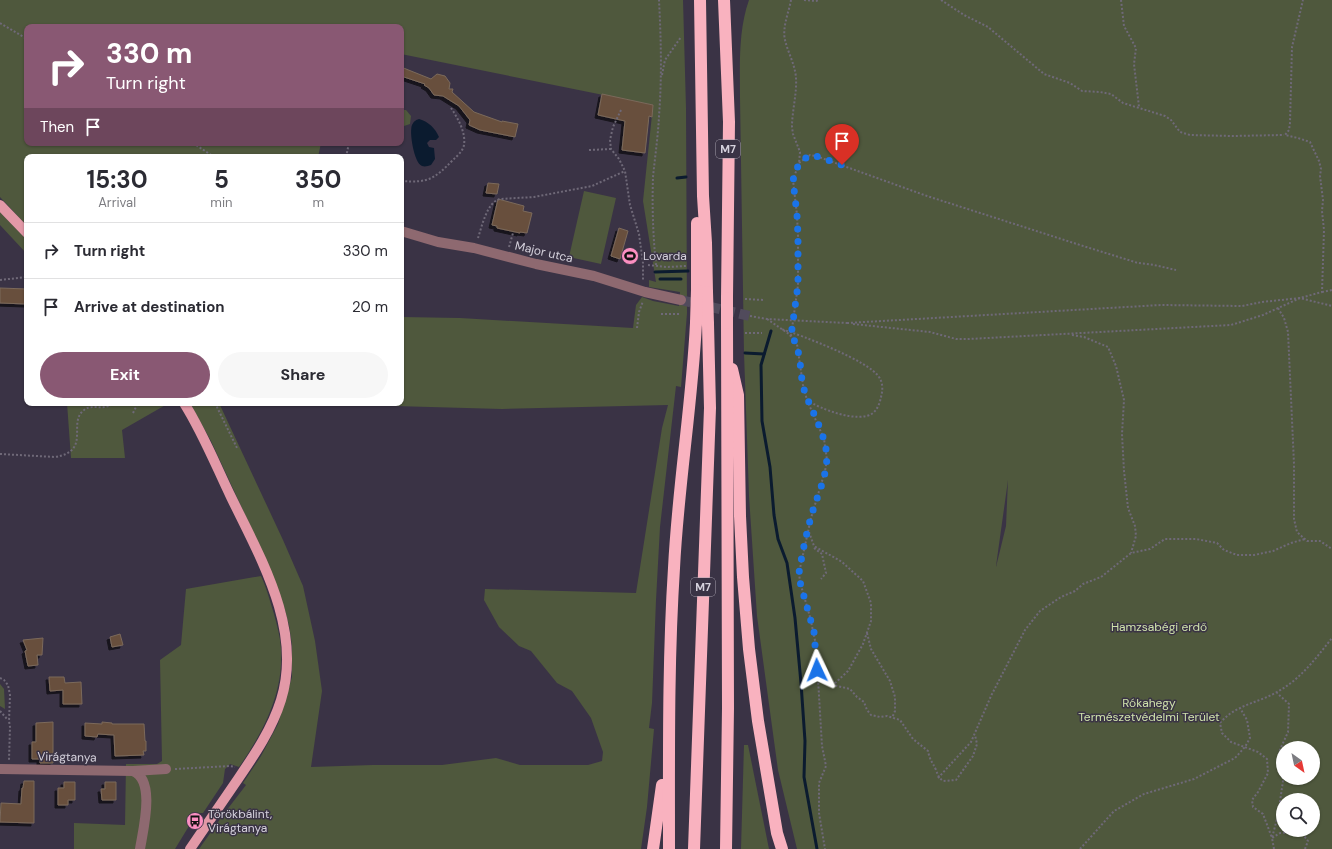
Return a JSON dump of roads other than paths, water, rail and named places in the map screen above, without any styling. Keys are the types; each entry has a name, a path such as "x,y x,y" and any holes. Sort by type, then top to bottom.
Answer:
{"highway":[{"name":"M7","path":"694,849 710,408 702,324 703,196 700,0"},
{"name":"M7","path":"724,0 728,122 728,708 726,849"},
{"path":"653,849 662,789 678,515 695,355 702,324"},
{"path":"727,344 738,395 740,516 749,649 758,721 777,833 782,849"},
{"path":"669,849 670,670"}],"main road":[{"path":"0,205 24,230"},
{"path":"186,406 200,431 265,570 283,621 288,654 285,688 271,727 259,748 190,849"}],"street":[{"name":"Major utca","path":"404,232 438,242 474,248 594,276 645,292 681,300"},
{"name":"Virágtanya","path":"0,769 133,772 166,769"},
{"path":"133,772 137,773 142,778 146,790 146,809 140,849"}],"water":[{"path":"419,119 431,126 439,137 436,140 430,140 427,143 429,147 434,148 435,159 431,165 422,166 419,164 415,154 411,129 415,121"}],"waterway":[{"path":"677,178 686,177"},
{"path":"655,272 688,271"},
{"path":"660,279 681,279"},
{"path":"771,331 761,365 762,421 770,467 774,515 778,539 787,563 795,618 805,741 804,777 817,849"},
{"path":"745,353 764,354"}],"tunnel":[{"path":"681,300 750,316"}],"place":[{"name":"Lovarda","path":"630,256"},
{"name":"Törökbálint, Virágtanya","path":"195,821"}],"park label":[{"name":"Hamzsabégi erdő","path":"1159,627"},
{"name":"Rókahegy Természetvédelmi Terület","path":"1149,710"}]}
